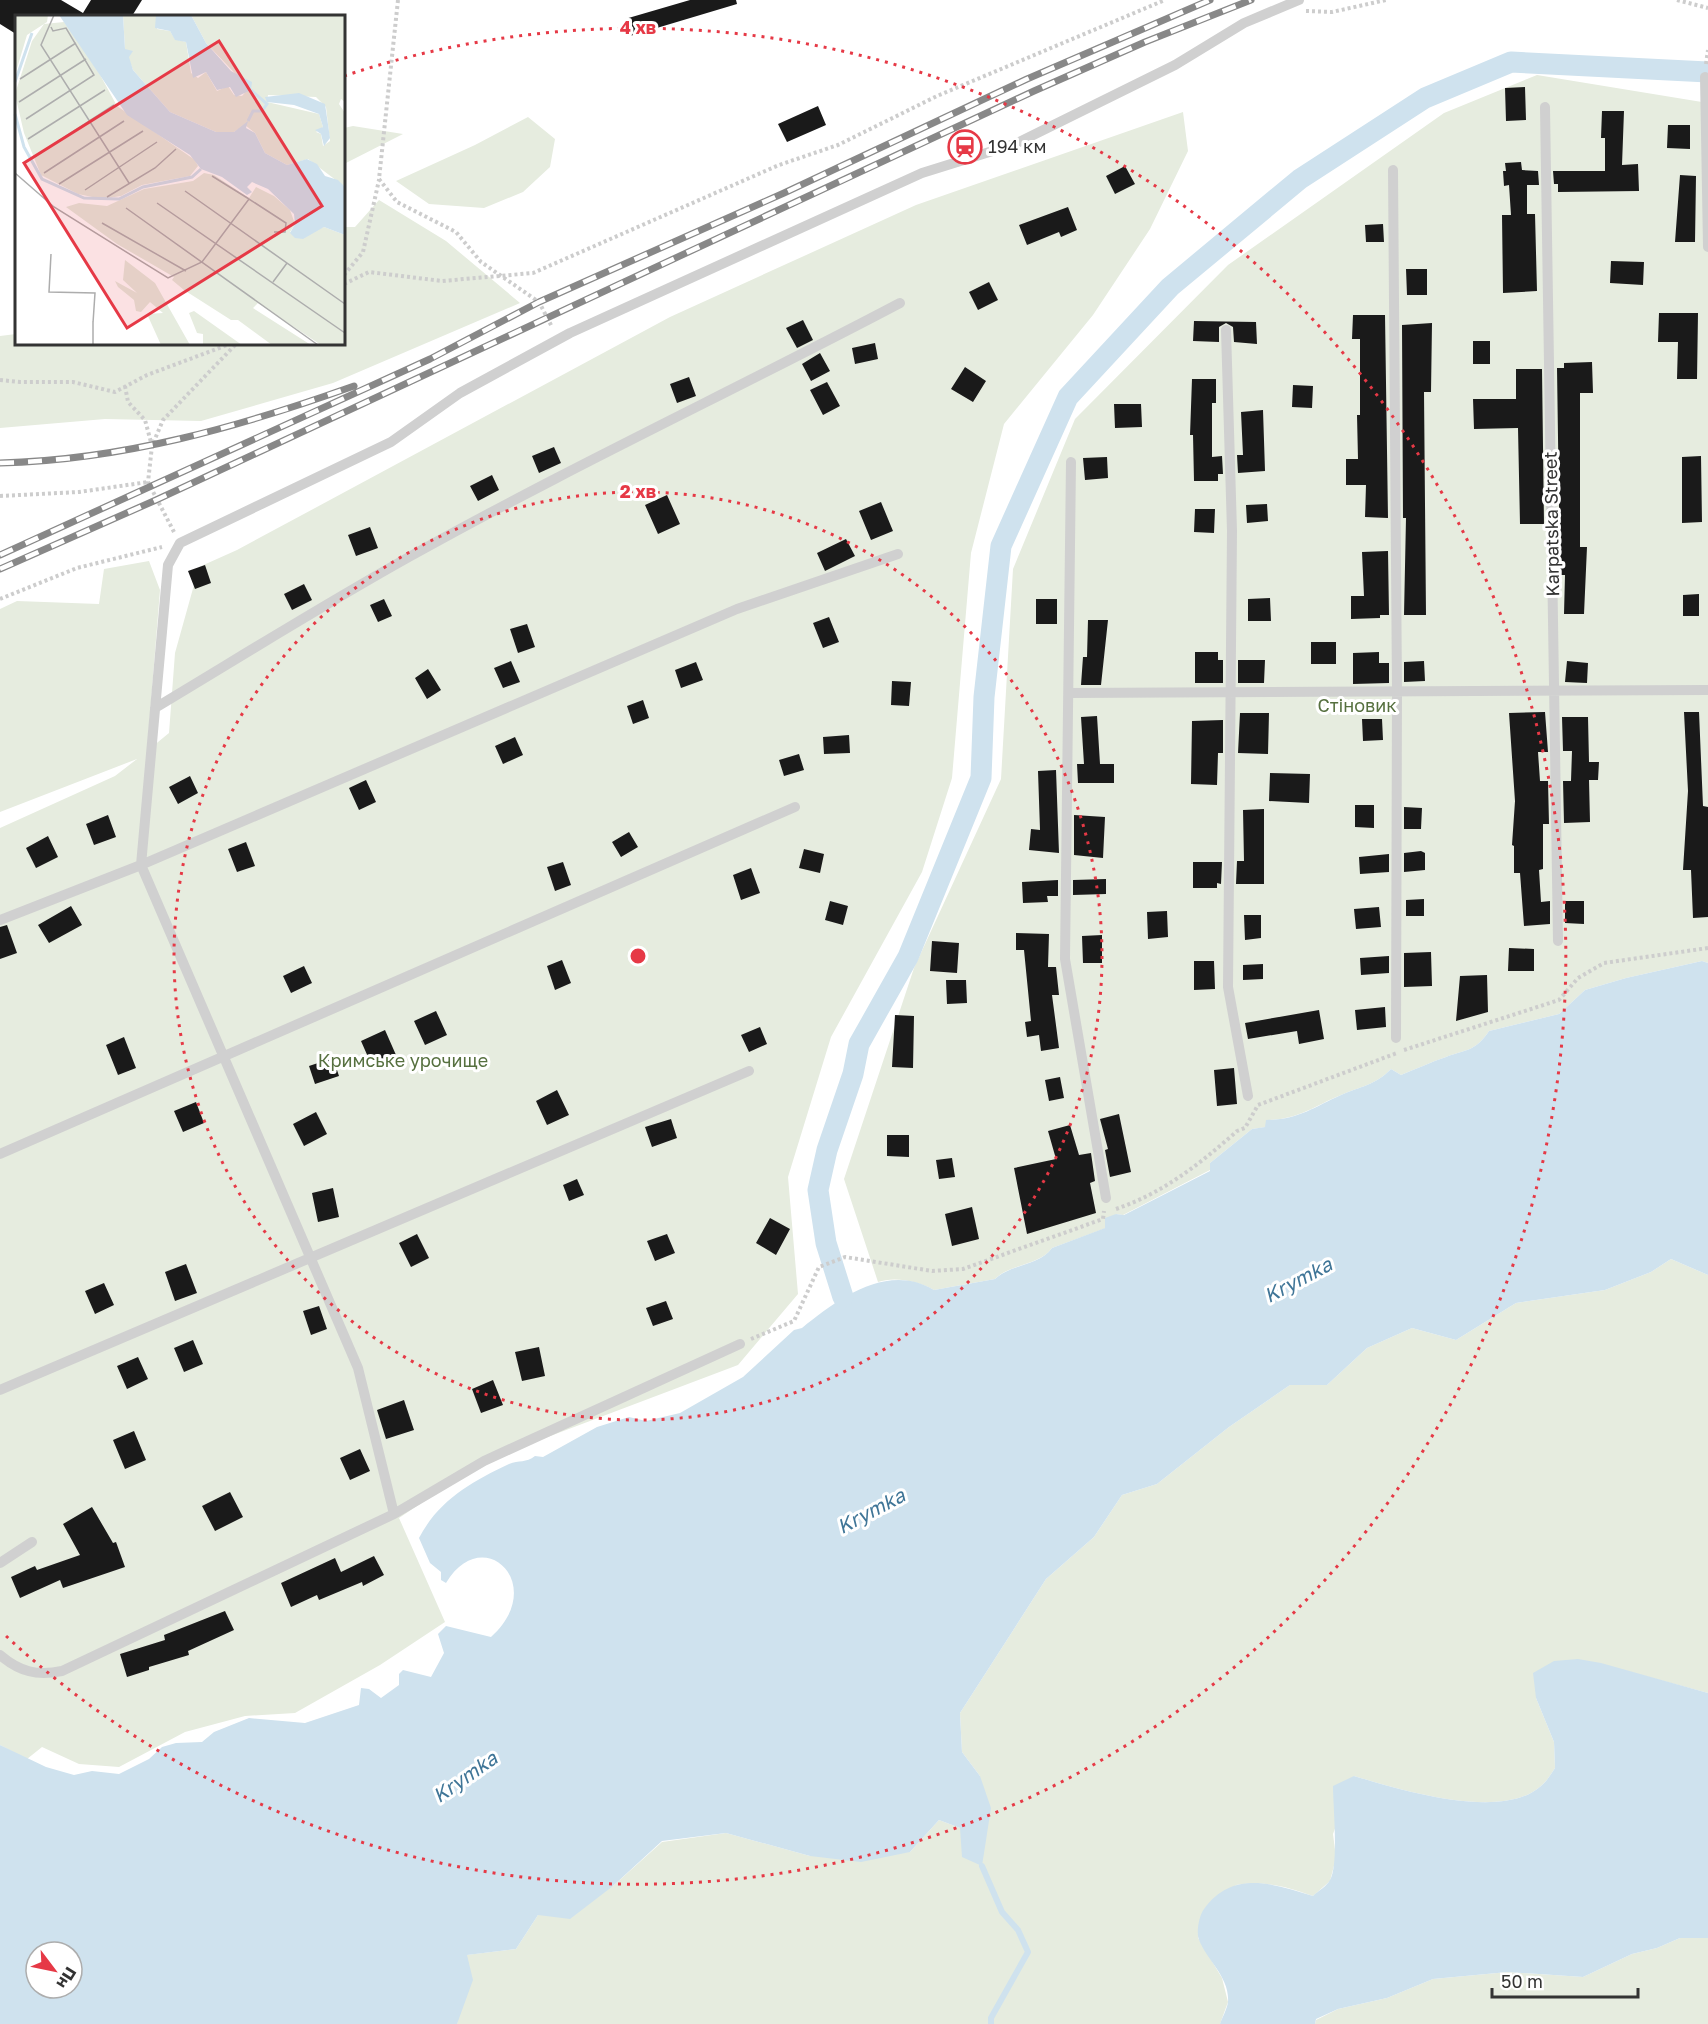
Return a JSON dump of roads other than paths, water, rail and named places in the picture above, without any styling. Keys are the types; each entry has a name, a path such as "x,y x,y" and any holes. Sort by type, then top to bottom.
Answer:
{"lane":[{"path":"394,1514 358,1368 141,865 168,565 180,543 391,442 460,393 561,337 922,173 1015,144 1175,65 1244,23 1299,0"},
{"path":"1705,72 1708,247"},
{"name":"Karpatska Street","path":"1545,107 1558,941"},
{"path":"1393,170 1397,692 1396,1038"},
{"path":"155,708 408,557 598,456 764,375 900,303"},
{"path":"1226,330 1232,531 1228,987 1248,1096"},
{"path":"1071,462 1065,959 1106,1198"},
{"path":"0,920 141,865 737,609 898,554"},
{"path":"1069,693 1708,690"},
{"path":"0,1154 795,807"},
{"path":"0,1390 311,1260 749,1071"},
{"path":"0,1655 20,1670 43,1674 62,1671 394,1514 484,1461 740,1344"},
{"path":"0,1563 32,1542"}],"water":[{"name":"Krymka","path":"1702,961 1708,963 1708,1275 1671,1259 1651,1272 1605,1290 1516,1303 1456,1340 1412,1328 1367,1348 1327,1385 1290,1385 1229,1427 1157,1484 1122,1495 1094,1537 1046,1579 960,1713 962,1752 980,1776 991,1808 982,1866 962,1857 960,1828 939,1820 910,1852 861,1862 810,1856 726,1833 662,1841 613,1886 570,1919 538,1915 516,1949 467,1955 473,1980 457,2024 0,2024 0,1745 46,1767 74,1775 92,1771 119,1774 149,1759 162,1747 176,1743 202,1742 214,1732 249,1718 305,1723 359,1705 361,1688 369,1689 381,1698 399,1685 399,1674 403,1670 431,1677 444,1653 438,1634 446,1626 491,1637 507,1617 514,1598 512,1581 504,1567 492,1559 477,1558 461,1565 446,1583 441,1580 441,1572 430,1563 419,1538 436,1513 469,1485 509,1464 529,1460 535,1456 543,1457 597,1427 629,1417 646,1421 680,1413 743,1377 794,1330 802,1328 831,1306 864,1288 881,1282 899,1280 916,1282 934,1290 995,1279 1009,1270 1040,1258 1052,1248 1105,1228 1105,1218 1116,1214 1124,1215 1210,1171 1210,1163 1252,1129 1265,1127 1266,1120 1287,1118 1305,1112 1373,1082 1391,1069 1401,1075 1470,1049 1479,1043 1489,1031 1559,1014 1585,990"},
{"path":"1578,1659 1601,1663 1708,1693 1708,1938 1680,1938 1657,1948 1632,1954 1583,1977 1508,1972 1433,1979 1387,1998 1338,2009 1316,2019 1315,2024 1220,2024 1228,2002 1228,1993 1222,1977 1199,1940 1198,1933 1202,1912 1215,1896 1228,1888 1241,1884 1269,1884 1313,1896 1325,1886 1333,1872 1334,1862 1333,1786 1354,1776 1422,1794 1476,1802 1501,1801 1523,1796 1541,1786 1555,1768 1554,1742 1536,1698 1533,1673 1554,1661"}],"waterway":[{"path":"843,1297 826,1243 818,1190 827,1150 853,1074 859,1044 908,957 981,778 984,697 1001,546 1068,397 1170,287 1300,179 1425,98 1511,62 1708,72"},
{"path":"982,1866 1002,1912 1018,1930 1028,1952 991,2018 991,2024"}],"railway":[{"path":"0,555 430,359 539,302 784,193 1027,79 1210,0"},
{"path":"0,569 156,500 1034,91 1145,42 1251,0"},
{"path":"0,463 46,461 180,439 267,415 354,386"}],"place":[{"name":"194 км","path":"965,147"}],"park label":[{"name":"Стіновик","path":"1357,706"},
{"name":"Кримське урочище","path":"403,1061"}]}
